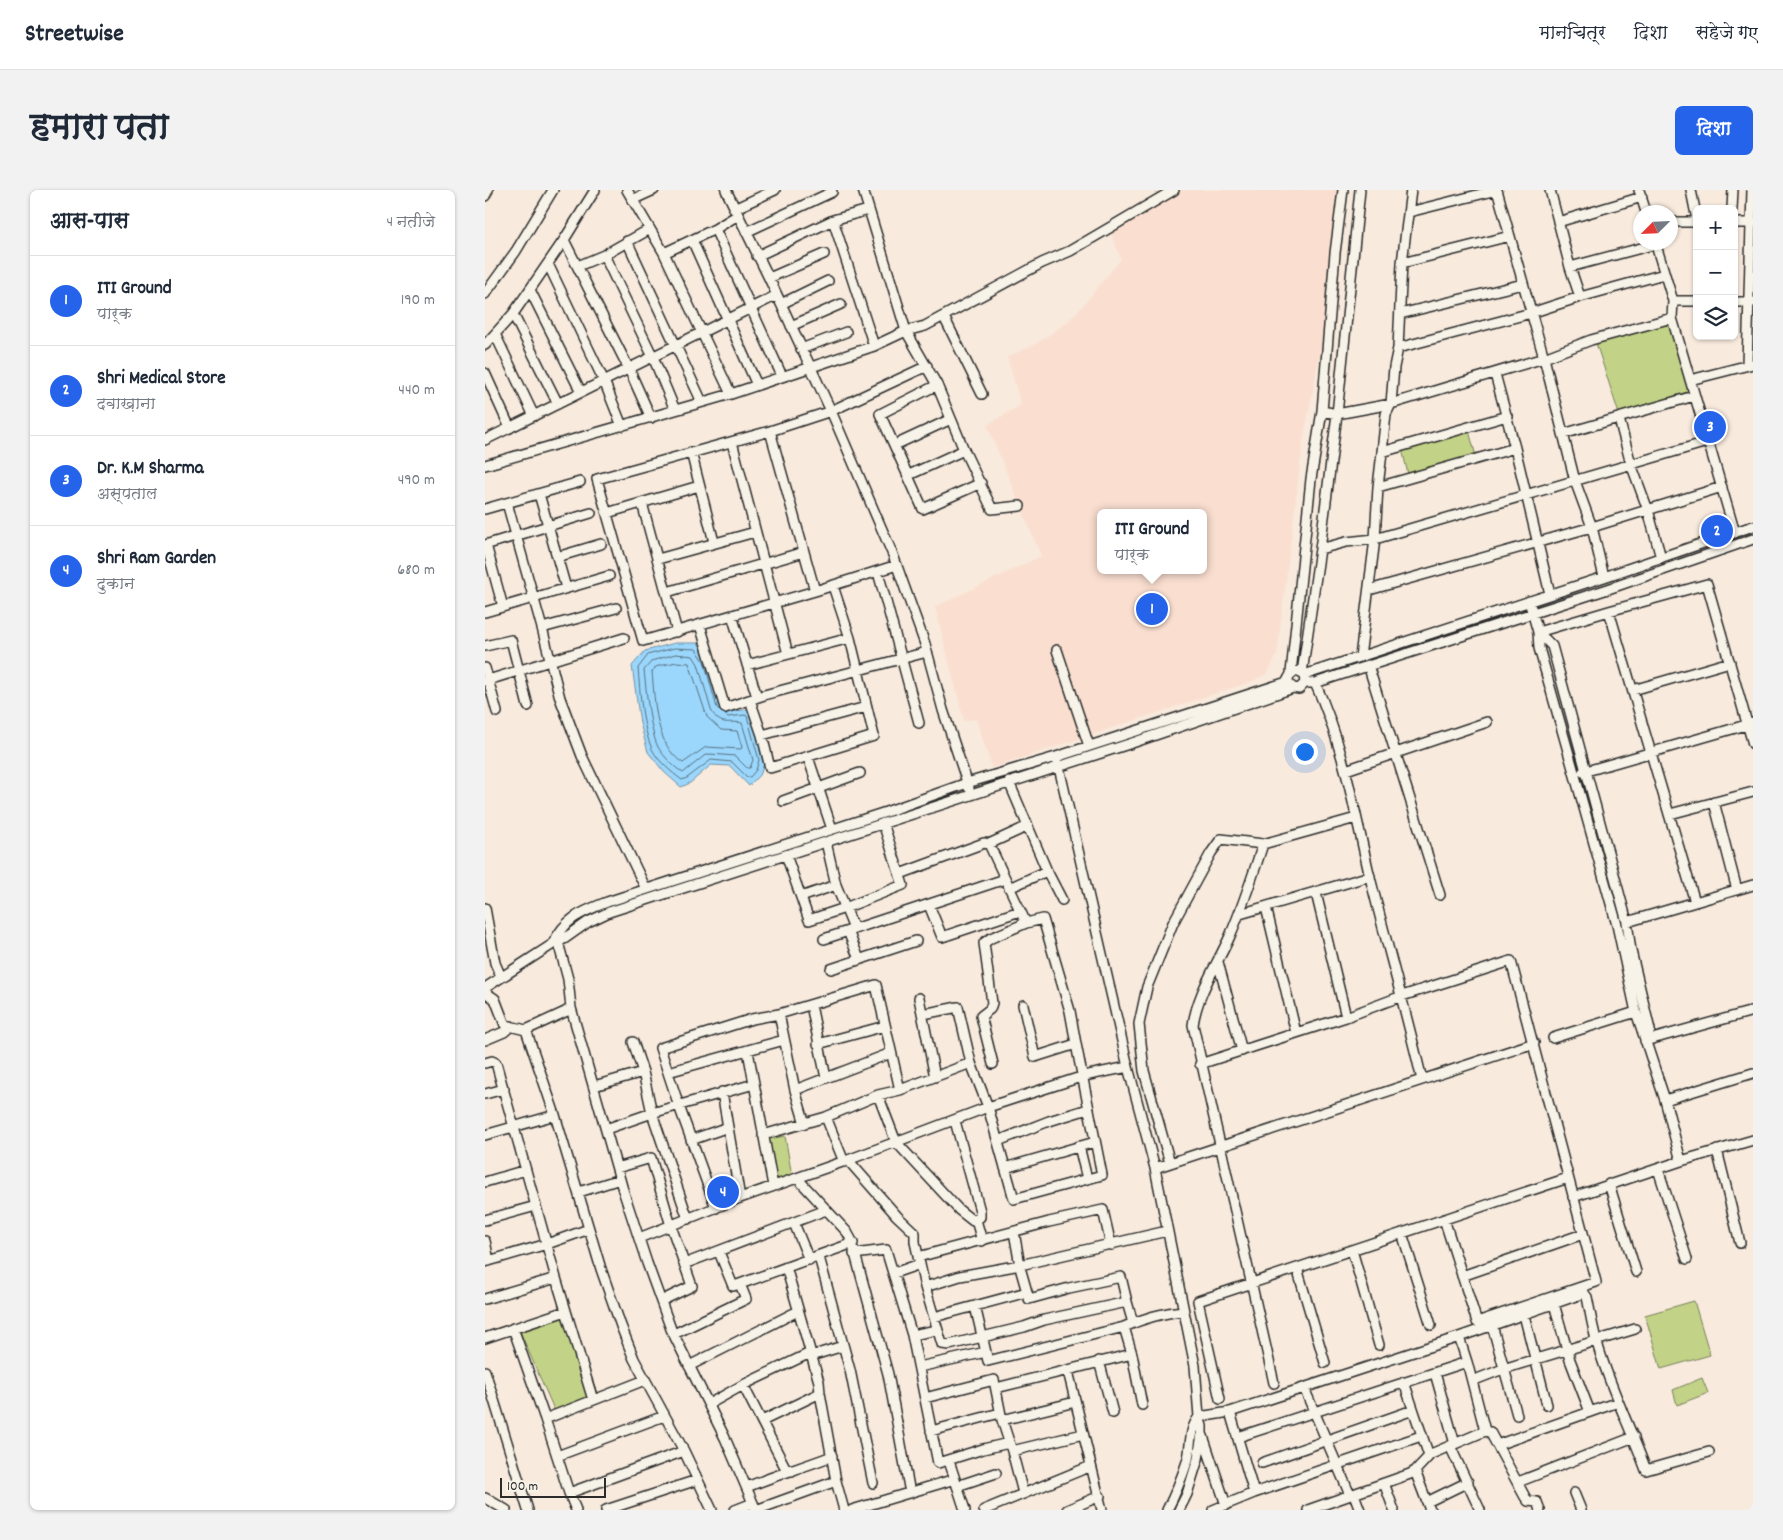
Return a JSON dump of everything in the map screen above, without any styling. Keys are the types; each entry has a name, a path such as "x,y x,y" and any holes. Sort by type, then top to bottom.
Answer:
{"street":[{"path":"485,196 488,190"},
{"path":"485,294 516,251 553,190"},
{"path":"485,345 513,314 564,240 595,190"},
{"path":"627,190 664,253 731,394"},
{"path":"632,200 654,190"},
{"path":"726,190 831,412 897,565 927,652 943,710 971,794"},
{"path":"664,253 715,229 736,212 775,190"},
{"path":"863,190 906,331 937,385 964,450 992,509 1021,506"},
{"path":"485,465 731,394 809,366 874,346 906,331 925,326 1042,263 1070,251 1174,190"},
{"path":"1291,681 1311,479 1322,412 1335,253 1343,190"},
{"path":"1291,681 1302,688 1307,678 1360,190"},
{"path":"1360,656 1375,539 1377,487 1386,414 1391,404 1394,366 1398,348 1402,263 1411,190"},
{"path":"1409,212 1497,190 1544,358 1575,481 1592,527 1604,577"},
{"path":"1550,190 1570,267 1580,297"},
{"path":"1691,190 1694,205"},
{"path":"1732,205 1733,190"},
{"path":"1690,380 1750,365 1751,190"},
{"path":"746,232 831,192"},
{"path":"1558,222 1640,194"},
{"path":"757,256 833,220 868,210"},
{"path":"833,220 874,346"},
{"path":"1678,222 1693,223"},
{"path":"1738,223 1752,223"},
{"path":"578,266 604,255 650,229"},
{"path":"715,229 782,376"},
{"path":"1402,263 1510,236"},
{"path":"564,240 629,369 651,418"},
{"path":"692,240 757,385"},
{"path":"627,242 702,402"},
{"path":"1570,267 1633,249"},
{"path":"1658,250 1673,301 1671,318 1735,532"},
{"path":"769,278 824,254"},
{"path":"604,255 653,357 675,410"},
{"path":"548,264 604,381 622,426"},
{"path":"1398,348 1531,313 1580,297 1664,274"},
{"path":"781,304 828,281"},
{"path":"1400,314 1523,284"},
{"path":"530,290 581,392"},
{"path":"485,440 777,295"},
{"path":"1673,301 1693,301"},
{"path":"1738,302 1751,302"},
{"path":"791,326 841,304"},
{"path":"513,314 558,404"},
{"path":"944,317 982,394"},
{"path":"1322,412 1337,414 1391,404 1495,374 1591,340 1671,318"},
{"path":"801,349 846,332"},
{"path":"495,334 534,416"},
{"path":"897,565 833,586 643,641 597,479 770,432 831,412 927,366"},
{"path":"485,373 510,428"},
{"path":"1495,374 1551,594"},
{"path":"937,385 880,414 923,509 981,483"},
{"path":"1563,434 1694,396"},
{"path":"1382,452 1507,416"},
{"path":"1619,418 1631,464 1648,510 1661,558"},
{"path":"895,444 951,419"},
{"path":"770,432 815,591"},
{"path":"732,442 787,654"},
{"path":"1320,549 1346,542 1375,539 1707,442"},
{"path":"1377,487 1515,448"},
{"path":"909,475 964,450"},
{"path":"691,452 714,542"},
{"path":"485,509 580,482"},
{"path":"607,512 699,486"},
{"path":"1369,590 1592,527 1722,487"},
{"path":"539,494 566,588"},
{"path":"507,503 560,698 582,756 646,889"},
{"path":"642,503 677,632"},
{"path":"503,607 490,577 485,545 591,513"},
{"path":"1307,678 1360,656 1604,577 1753,526"},
{"path":"658,559 755,532"},
{"path":"1307,678 1369,665 1608,589 1753,539"},
{"path":"557,557 601,544"},
{"path":"667,592 804,552"},
{"path":"878,572 919,723"},
{"path":"485,612 609,576"},
{"path":"1538,632 1609,610 1707,584 1750,723 1753,744"},
{"path":"732,615 747,665 770,768 875,736 833,586"},
{"path":"1529,601 1538,632 1539,648 1617,925 1636,1012 1665,1100 1681,1161"},
{"path":"542,628 616,608"},
{"path":"1609,610 1695,902"},
{"path":"700,625 725,708 753,698 927,652"},
{"path":"1538,632 1552,646 1627,922 1631,951 1650,1030 1645,1041"},
{"path":"487,681 624,638"},
{"path":"747,665 849,638"},
{"path":"485,646 511,640 528,706"},
{"path":"1057,650 1089,746"},
{"path":"1633,690 1730,662"},
{"path":"1369,665 1441,895"},
{"path":"485,668 497,712"},
{"path":"571,1008 526,1030 505,1025 495,998 485,990 501,977 600,916 1009,782 1057,762 1291,681 1296,671 1307,678 1324,702 1346,770 1380,919 1402,996 1422,1080"},
{"path":"837,1481 756,1510 709,1404 673,1334 639,1238 571,1008 568,980 555,943 559,931 569,920 595,906 967,784 1057,762 1089,746 1291,681"},
{"path":"762,735 866,706"},
{"path":"1346,770 1396,755 1487,722"},
{"path":"1575,774 1750,723"},
{"path":"808,757 832,828"},
{"path":"1057,762 1128,1067 1155,1168 1195,1366 1202,1434 1198,1459 1187,1494 1179,1510"},
{"path":"783,801 861,773"},
{"path":"1009,782 1047,871 1062,900"},
{"path":"1670,814 1753,792"},
{"path":"1714,802 1737,890"},
{"path":"1170,1163 1144,1071 1139,1024 1147,987 1173,923 1211,853 1221,839 1263,844 1356,818"},
{"path":"786,855 809,920 901,886 903,882 883,823"},
{"path":"900,874 984,843 989,844 1028,826"},
{"path":"826,842 836,885 845,908 859,959"},
{"path":"989,844 1026,924"},
{"path":"1263,844 1240,914 1195,1008 1193,1025 1200,1064 1274,1382"},
{"path":"824,939 886,918 1047,871"},
{"path":"1240,914 1370,876"},
{"path":"801,898 836,885"},
{"path":"1627,922 1753,885"},
{"path":"1316,893 1346,1017"},
{"path":"929,905 943,937 1020,911"},
{"path":"595,906 600,916"},
{"path":"1266,907 1296,1033"},
{"path":"485,908 495,963 501,977"},
{"path":"923,1014 958,1007 971,1063 988,1107 1014,1199 1102,1175 1070,1011 1043,919 991,938 984,943 992,1003 990,1009 981,1016 993,1064"},
{"path":"831,970 917,941"},
{"path":"1200,1064 1511,961 1596,1282 1477,1322 1444,1219"},
{"path":"1218,962 1242,1051"},
{"path":"716,1208 660,1048 753,1019 779,1014 876,985 900,1090"},
{"path":"919,998 935,1077"},
{"path":"811,1005 825,1078"},
{"path":"1023,1005 1035,1057 1077,1044"},
{"path":"1645,1041 1753,1010"},
{"path":"1553,1038 1636,1012"},
{"path":"779,1014 795,1090 805,1124"},
{"path":"485,1040 504,1032 511,1026"},
{"path":"818,1044 885,1026"},
{"path":"526,1030 555,1115 589,1229 621,1326 634,1359 684,1451 712,1510"},
{"path":"668,1072 784,1040"},
{"path":"633,1042 643,1072 652,1113 688,1219"},
{"path":"1155,1168 1534,1043"},
{"path":"748,1051 773,1186"},
{"path":"795,1090 891,1053"},
{"path":"485,1063 492,1061 496,1063 556,1278 593,1400"},
{"path":"763,1135 827,1117 878,1095 900,1090 971,1063"},
{"path":"639,1238 740,1198 798,1179 988,1107 1084,1076 1128,1067"},
{"path":"594,1086 643,1072"},
{"path":"1665,1100 1753,1073"},
{"path":"606,1129 652,1113 754,1084"},
{"path":"485,1094 503,1089"},
{"path":"722,1092 740,1198"},
{"path":"878,1095 896,1142 959,1210 973,1221 976,1220"},
{"path":"997,1141 1089,1108"},
{"path":"485,1135 555,1115"},
{"path":"827,1117 846,1161 915,1233 915,1242 925,1287 937,1330 943,1344 949,1345 1024,1327 1044,1320 1127,1302"},
{"path":"955,1121 980,1211 980,1217 976,1220"},
{"path":"691,1140 727,1127"},
{"path":"1573,1197 1681,1161 1753,1140"},
{"path":"1005,1168 1095,1142"},
{"path":"1079,1146 1087,1179"},
{"path":"1717,1150 1740,1243"},
{"path":"617,1168 651,1158 671,1226 692,1286 661,1301"},
{"path":"1658,1169 1687,1259"},
{"path":"485,1182 526,1170"},
{"path":"1220,1399 1198,1301 1568,1178"},
{"path":"579,1192 620,1179"},
{"path":"798,1179 847,1232 853,1243 854,1254 888,1374 910,1493"},
{"path":"1609,1184 1636,1272"},
{"path":"485,1220 536,1206"},
{"path":"684,1264 794,1224 826,1210"},
{"path":"894,1273 919,1260 954,1246 1103,1210 1111,1245"},
{"path":"976,1220 982,1240"},
{"path":"794,1224 809,1260"},
{"path":"485,1241 487,1261 547,1244 589,1229"},
{"path":"925,1287 960,1276 1020,1265 1167,1231"},
{"path":"1014,1232 1029,1299 1060,1290 1121,1277 1127,1302 1132,1354 1142,1405"},
{"path":"1402,1233 1431,1325"},
{"path":"1462,1276 1583,1234"},
{"path":"719,1252 733,1286 819,1257 853,1243"},
{"path":"854,1254 886,1250 912,1335 939,1463 983,1449 1011,1447 1083,1434"},
{"path":"1352,1250 1379,1345"},
{"path":"819,1257 850,1370 873,1483"},
{"path":"786,1267 819,1382 844,1510"},
{"path":"1297,1268 1325,1363"},
{"path":"485,1299 556,1278"},
{"path":"673,1334 746,1299 740,1284"},
{"path":"933,1317 1027,1292"},
{"path":"1167,1510 1180,1484 1189,1455 1194,1424 1199,1418 1230,1412 1304,1388 1459,1337 1584,1293 1586,1294 1596,1340 1618,1402 1646,1470 1709,1452"},
{"path":"1554,1304 1574,1374 1590,1412"},
{"path":"975,1306 988,1361 1175,1312 1184,1312"},
{"path":"485,1338 566,1311"},
{"path":"689,1366 798,1311"},
{"path":"1524,1314 1547,1405"},
{"path":"1491,1326 1517,1415"},
{"path":"513,1328 576,1510"},
{"path":"1472,1381 1503,1369 1635,1329"},
{"path":"912,1335 937,1330"},
{"path":"1459,1337 1485,1430 1490,1432 1526,1499 1537,1502 1540,1510"},
{"path":"709,1404 743,1385 811,1355 843,1346"},
{"path":"919,1366 960,1359 985,1352"},
{"path":"996,1388 1132,1354"},
{"path":"1099,1361 1113,1413"},
{"path":"1238,1437 1467,1362"},
{"path":"485,1371 527,1510"},
{"path":"1068,1371 1102,1510"},
{"path":"1435,1373 1452,1445 1480,1510"},
{"path":"545,1419 645,1380"},
{"path":"925,1398 994,1380 1001,1416 1023,1493"},
{"path":"1404,1382 1429,1456"},
{"path":"743,1385 785,1467 792,1471"},
{"path":"1304,1388 1360,1510"},
{"path":"762,1421 820,1393"},
{"path":"931,1430 1075,1402"},
{"path":"1497,1445 1618,1402"},
{"path":"1262,1462 1413,1410"},
{"path":"1230,1412 1254,1494"},
{"path":"557,1456 664,1416"},
{"path":"1308,1510 1324,1507 1352,1494 1415,1472 1429,1456 1485,1430"},
{"path":"1202,1434 1226,1505"},
{"path":"1213,1510 1421,1436"},
{"path":"1518,1482 1634,1437"},
{"path":"569,1493 684,1451"},
{"path":"747,1487 772,1476 792,1471 832,1456"},
{"path":"949,1461 965,1510"},
{"path":"984,1510 1091,1466"},
{"path":"1415,1472 1428,1506 1468,1482"},
{"path":"852,1510 910,1493 996,1473"},
{"path":"607,1510 697,1480"},
{"path":"1384,1484 1394,1510"},
{"path":"1574,1493 1581,1510"},
{"path":"1067,1510 1099,1496"},
{"path":"485,1498 506,1510"},
{"path":"735,1510 753,1503"}],"shaded area":[{"path":"1177,190 1339,190 1340,198 1328,313 1303,441 1277,654 1268,673 1253,681 992,768 976,719 964,721 935,607 1041,556 987,425 1021,405 1007,357 1034,345 1065,324 1121,259 1109,228"}],"green space":[{"path":"1670,323 1690,391 1619,414 1596,343"},
{"path":"1469,431 1476,456 1408,474 1402,449"},
{"path":"785,1136 792,1176 777,1180 769,1139"},
{"path":"1694,1301 1710,1355 1661,1369 1645,1315"},
{"path":"566,1311 599,1397 556,1414 518,1327"},
{"path":"1702,1378 1708,1393 1677,1405 1673,1390"}],"water":[{"path":"675,643 698,643 709,659 722,707 728,712 750,709 765,760 761,773 749,786 730,766 711,765 690,783 681,787 664,772 648,752 640,723 632,666 645,651"}],"place":[{"name":"Dr. K.M Sharma","path":"1710,427"},
{"name":"Shri Medical Store","path":"1717,531"},
{"name":"ITI Ground","path":"1152,609"},
{"name":"Shri Ram Garden","path":"723,1192"}]}
